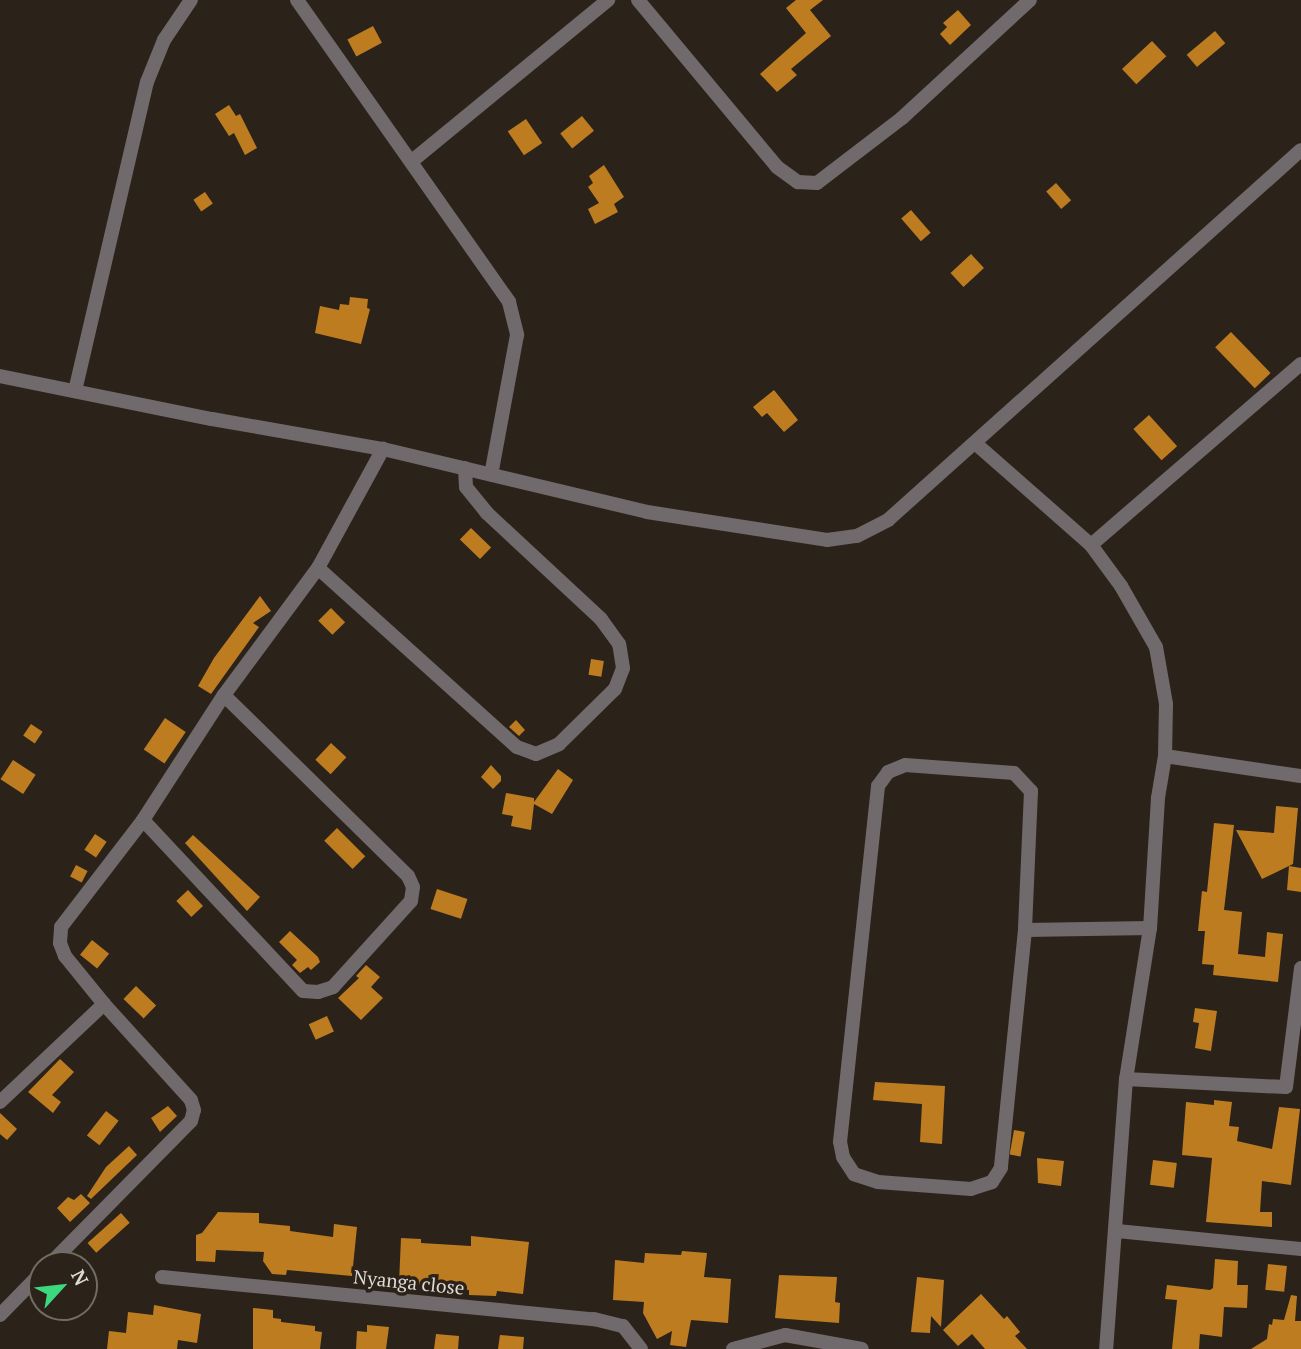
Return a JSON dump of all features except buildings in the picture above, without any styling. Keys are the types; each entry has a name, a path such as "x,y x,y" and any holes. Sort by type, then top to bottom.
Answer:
{"street":[{"path":"75,391 147,82 164,40 191,0"},
{"path":"297,0 509,302 517,334 491,475"},
{"path":"412,161 608,0"},
{"path":"638,0 777,167 798,181 817,183 902,118 1030,0"},
{"path":"0,376 212,419 383,449 647,512 827,540 858,536 888,520 1301,150"},
{"path":"1091,545 1301,365"},
{"path":"975,443 1091,545 1121,586 1156,647 1166,704 1165,756 1158,798 1150,928 1126,1079 1117,1231 1106,1349"},
{"path":"63,1251 191,1121 194,1110 191,1100 104,1004 65,956 60,943 61,927 143,820 224,695 318,568 383,449"},
{"path":"318,568 517,747 536,754 559,744 615,689 623,668 619,644 601,619 487,513 466,486 466,468"},
{"path":"143,820 303,991 318,992 332,987 411,901 414,887 408,876 224,695"},
{"path":"1165,756 1301,776"},
{"path":"905,765 1014,773 1025,782 1031,791 1026,930 1001,1168 992,1182 971,1189 943,1189 878,1182 854,1174 843,1157 839,1142 878,786 888,772 905,765"},
{"path":"1026,930 1150,928"},
{"path":"1126,1079 1293,1088 1301,968"},
{"path":"0,1102 104,1004"},
{"path":"1117,1231 1301,1250"},
{"name":"Nyanga close","path":"162,1277 594,1319 623,1326 641,1349"},
{"path":"0,1315 28,1286"},
{"path":"733,1349 785,1335 862,1349"}]}
